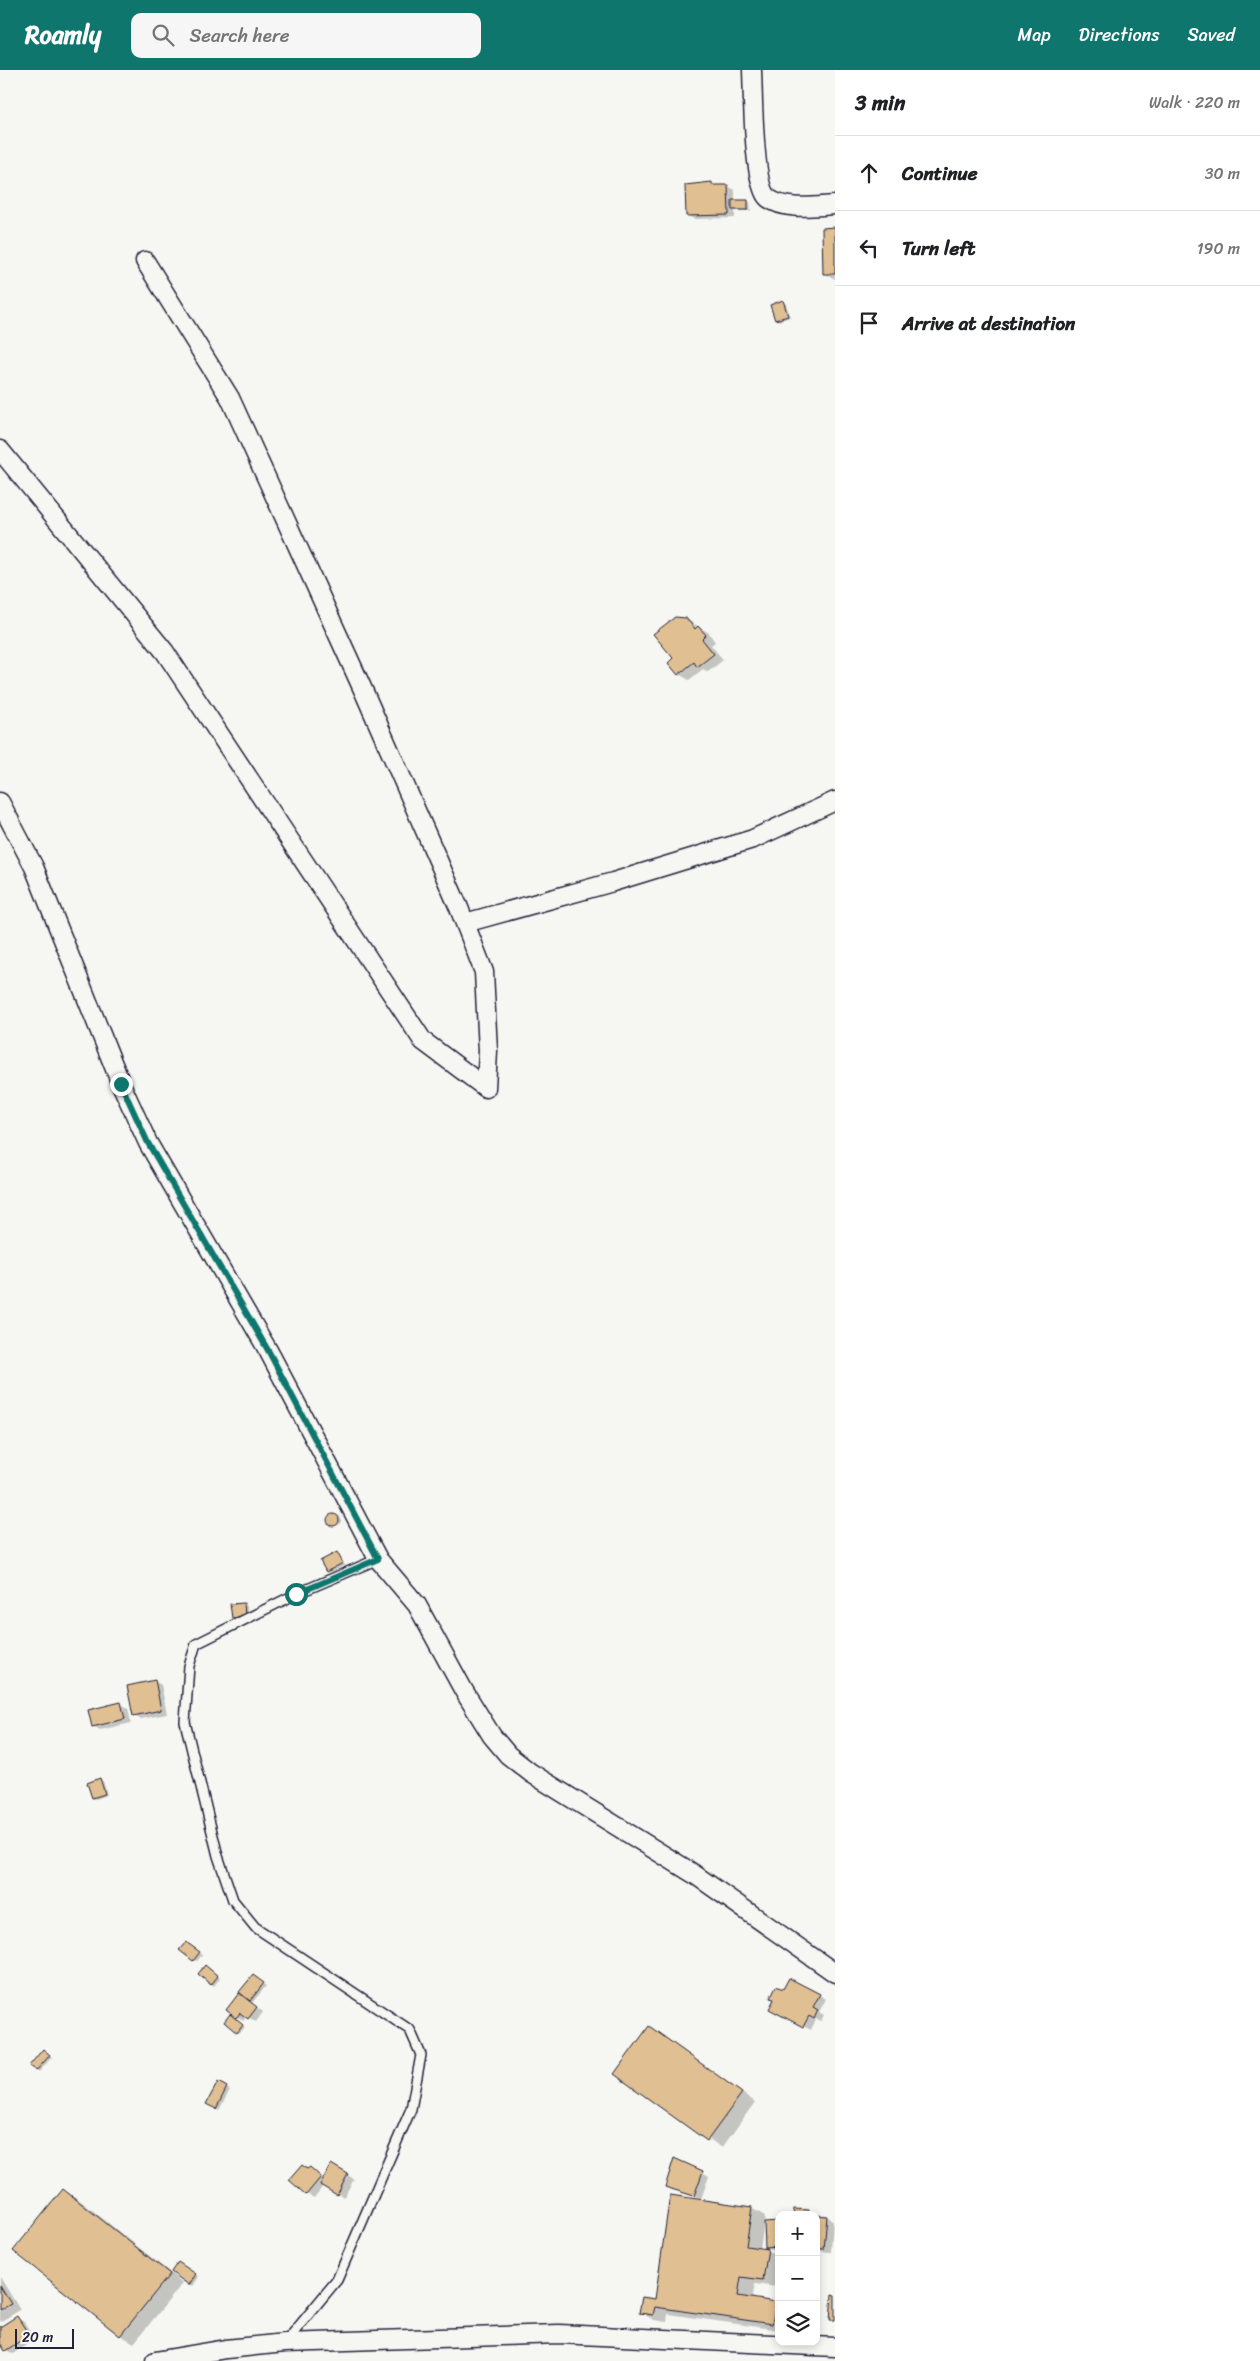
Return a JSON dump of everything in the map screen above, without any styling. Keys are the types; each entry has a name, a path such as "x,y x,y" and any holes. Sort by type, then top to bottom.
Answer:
{"street":[{"path":"752,70 758,175 766,196 777,203 804,207 835,205"},
{"path":"0,450 165,652 422,1041 486,1088 488,1051 484,972 465,923 364,692 230,398 145,261"},
{"path":"465,923 614,882 753,839 835,801"},
{"path":"0,802 34,867 121,1084 148,1143 269,1352 378,1559 417,1606 464,1691 492,1736 508,1755 531,1774 694,1874 835,1973"},
{"path":"155,2361 226,2349 285,2344 560,2334 835,2347"}],"lane":[{"path":"285,2344 337,2280 411,2109 421,2055 410,2030 330,1975 255,1928 233,1900 218,1856 185,1722 189,1666 196,1644 296,1594 378,1559"}],"building":[{"path":"712,182 712,185 728,185 729,215 686,216 685,185"},
{"path":"732,200 748,200 748,210 732,210"},
{"path":"835,227 835,274 823,274 822,228"},
{"path":"783,300 788,316 775,320 770,305"},
{"path":"675,617 686,618 695,629 698,626 706,635 702,639 714,654 697,667 694,662 678,675 668,663 673,658 653,634"},
{"path":"331,1514 335,1514 339,1520 335,1526 331,1526 327,1522 327,1518"},
{"path":"337,1552 343,1563 326,1572 320,1561"},
{"path":"244,1603 245,1616 232,1618 230,1604"},
{"path":"155,1680 161,1710 133,1716 127,1686"},
{"path":"121,1702 125,1719 92,1727 88,1710"},
{"path":"100,1778 105,1794 92,1798 87,1783"},
{"path":"186,1942 200,1952 193,1961 179,1950"},
{"path":"205,1965 218,1976 211,1985 198,1974"},
{"path":"253,1975 264,1983 250,2001 239,1992"},
{"path":"789,1978 820,1994 813,2007 818,2010 814,2019 809,2016 803,2027 769,2009 774,1999 770,1998 776,1986 783,1989"},
{"path":"239,1993 257,2007 248,2019 240,2013 236,2018 226,2010"},
{"path":"230,2014 243,2025 237,2033 224,2022"},
{"path":"649,2026 742,2093 707,2141 614,2074"},
{"path":"43,2049 50,2055 36,2071 29,2066"},
{"path":"218,2082 227,2087 216,2109 206,2104"},
{"path":"674,2158 703,2171 694,2196 665,2187"},
{"path":"331,2164 348,2174 337,2195 320,2185"},
{"path":"302,2165 307,2169 310,2167 321,2177 306,2195 289,2180"},
{"path":"63,2189 170,2274 120,2336 13,2251"},
{"path":"670,2195 752,2207 746,2246 768,2249 763,2280 741,2277 738,2296 775,2302 772,2324 655,2307 653,2315 639,2313 642,2297 655,2299"},
{"path":"794,2209 809,2210 809,2211 794,2211"},
{"path":"820,2215 827,2216 824,2249 820,2248"},
{"path":"775,2221 775,2247 765,2248 764,2222"},
{"path":"178,2262 196,2274 189,2285 171,2272"},
{"path":"0,2286 11,2304 0,2310"},
{"path":"832,2294 835,2295 835,2320 830,2320"},
{"path":"17,2316 29,2335 5,2351 0,2343 0,2327"}],"route":[{"path":"121,1084 148,1143 269,1352 378,1559 296,1594"}]}
